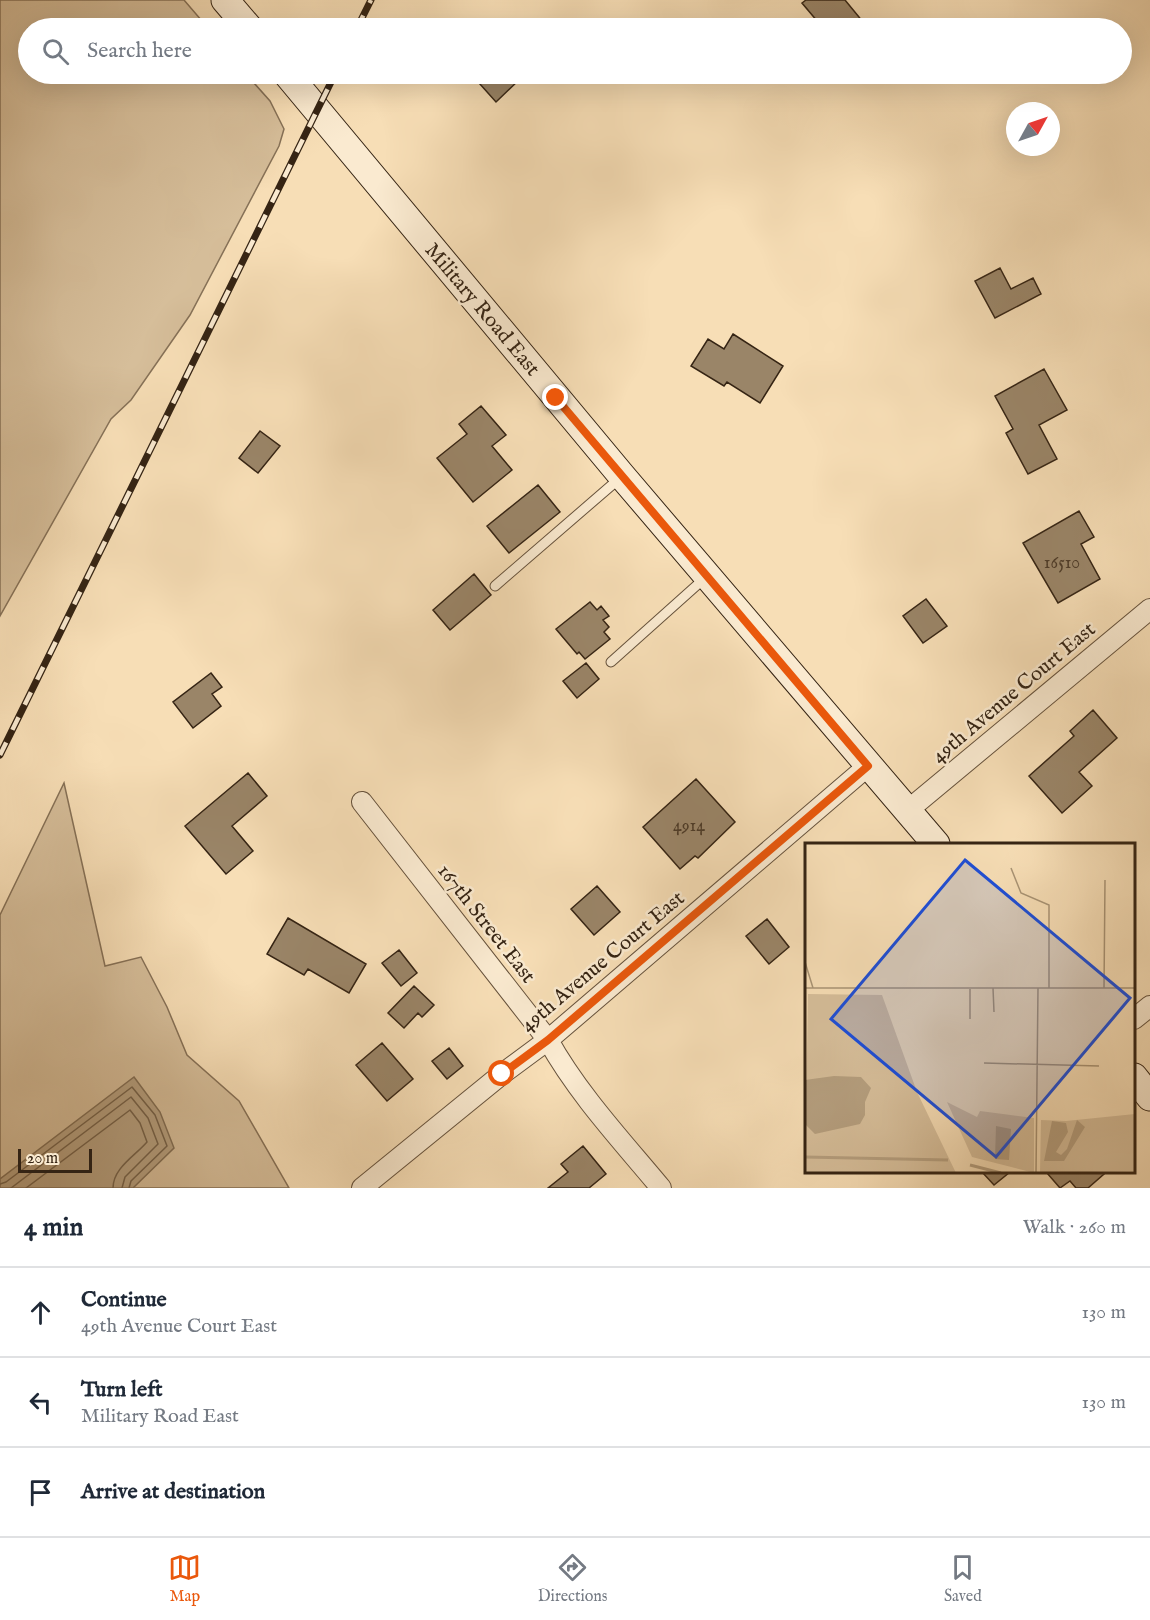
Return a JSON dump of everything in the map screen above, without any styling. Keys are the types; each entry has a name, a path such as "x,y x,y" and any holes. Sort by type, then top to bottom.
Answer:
{"street":[{"path":"225,0 240,18"},
{"name":"Military Road East","path":"295,84 622,476 935,843"},
{"name":"49th Avenue Court East","path":"908,811 1150,609"},
{"name":"49th Avenue Court East","path":"362,1188 502,1074 548,1040 868,766"},
{"name":"167th Street East","path":"362,802 548,1040 558,1058 597,1112 661,1188"},
{"path":"1135,1018 1150,1006"},
{"path":"1135,1078 1150,1097"}],"lane":[{"path":"495,586 622,476"},
{"path":"611,662 707,576"}],"shaded area":[{"path":"0,0 184,0 199,18 18,18 18,84 255,84 270,101 284,129 279,146 190,315 131,400 111,419 0,616"},
{"path":"64,783 105,966 141,957 167,1007 187,1055 239,1101 289,1188 0,1188 0,915"}],"water":[{"path":"134,1077 160,1112 174,1148 133,1188 0,1188 0,1179"}],"building":[{"path":"806,0 845,0 860,18 815,18 802,3"},
{"path":"480,84 515,84 496,102"},
{"path":"1000,268 1011,289 1033,278 1041,294 995,318 975,281"},
{"path":"733,334 783,366 760,403 727,382 724,386 691,366 708,339 724,349"},
{"path":"1044,369 1067,410 1039,425 1057,459 1028,474 1006,433 1013,429 995,396"},
{"path":"481,406 506,435 492,446 512,470 473,502 437,458 467,434 459,424"},
{"path":"260,431 280,446 258,473 239,458"},
{"path":"538,485 560,512 509,553 487,526"},
{"path":"1079,511 1094,537 1081,544 1100,579 1058,603 1023,543"},
{"path":"474,574 491,595 450,630 433,610"},
{"path":"926,599 947,626 923,643 903,616"},
{"path":"590,602 597,610 601,606 609,616 603,620 609,627 604,632 610,639 585,659 579,652 577,654 556,629"},
{"path":"586,663 599,679 577,698 563,681"},
{"path":"211,673 222,687 212,694 221,706 193,728 173,702"},
{"path":"1093,710 1117,738 1079,772 1092,786 1062,813 1029,776 1074,736 1070,731"},
{"path":"248,773 267,796 232,826 253,851 226,874 185,826"},
{"path":"696,779 735,822 698,858 695,856 680,869 643,827"},
{"path":"597,886 620,912 594,935 571,909"},
{"path":"288,918 366,964 349,993 308,969 304,975 267,954"},
{"path":"767,919 789,947 769,964 746,936"},
{"path":"399,950 417,973 401,986 382,963"},
{"path":"414,986 434,1005 422,1017 418,1013 404,1028 388,1013"},
{"path":"382,1043 413,1079 387,1101 356,1065"},
{"path":"449,1048 463,1066 447,1079 432,1061"},
{"path":"583,1146 606,1174 589,1188 548,1188 568,1172 561,1164"},
{"path":"983,1173 1009,1173 994,1185"},
{"path":"1047,1173 1104,1174 1088,1188 1076,1188 1070,1181 1060,1188"}],"railway":[{"path":"362,18 371,0"},
{"path":"0,755 330,84"}],"route":[{"path":"502,1074 548,1040 868,766 556,398"}]}
